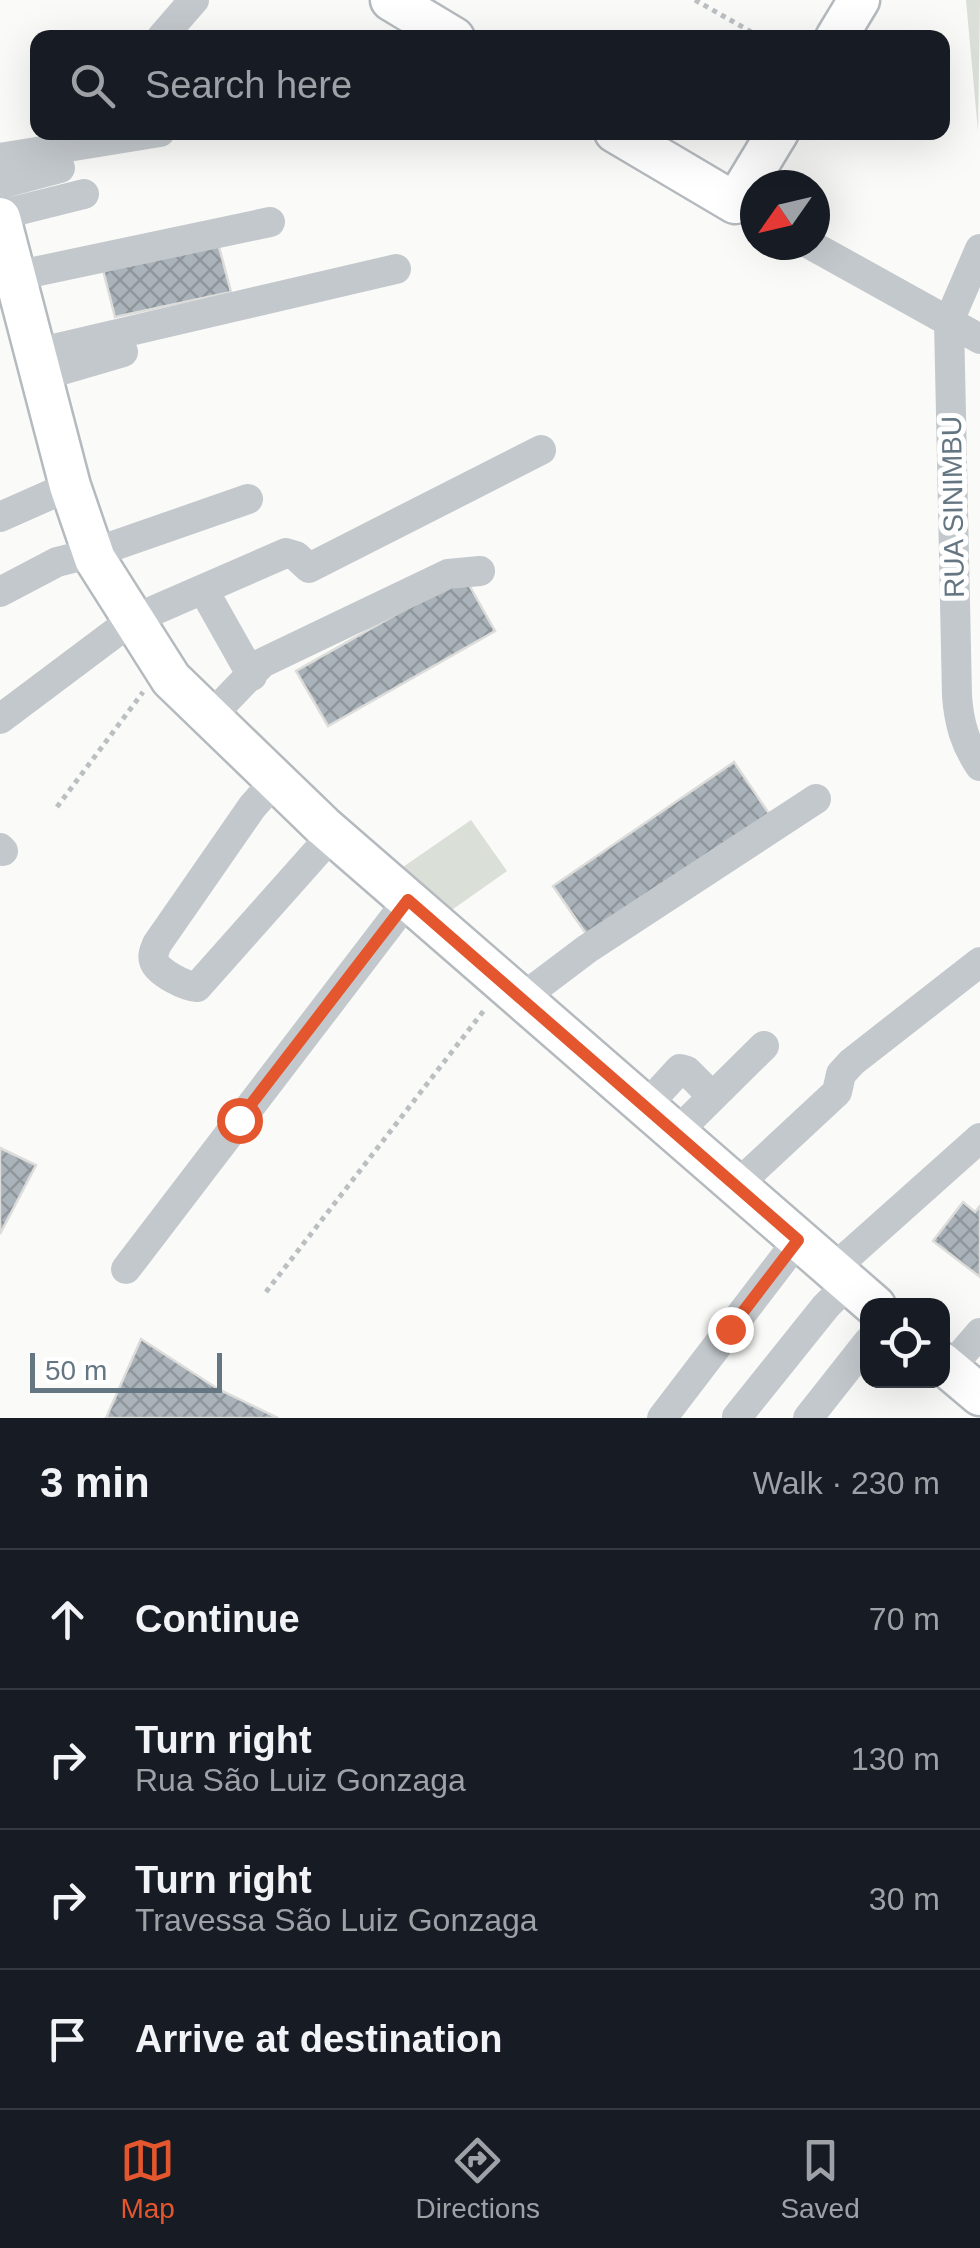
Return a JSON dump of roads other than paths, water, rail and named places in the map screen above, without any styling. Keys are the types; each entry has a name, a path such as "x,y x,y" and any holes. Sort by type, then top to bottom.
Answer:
{"main road":[{"path":"390,0 441,30"},
{"path":"841,30 860,0"},
{"path":"630,140 740,205"},
{"path":"762,170 775,140"},
{"path":"0,216 12,289 39,365 70,486 93,553 132,620 183,693 333,834 852,1286"},
{"path":"950,1369 980,1395"}],"street":[{"path":"168,30 194,0"},
{"path":"0,158 111,140"},
{"path":"0,184 60,168"},
{"path":"0,216 84,194"},
{"path":"12,289 270,222"},
{"name":"RUA SINIMBU","path":"980,249 949,321 968,702 960,724 968,749 980,766"},
{"path":"830,255 980,340"},
{"path":"39,365 396,269"},
{"path":"39,365 123,352"},
{"path":"0,719 132,620 286,553 309,568 541,450"},
{"path":"0,518 70,486"},
{"path":"0,592 57,562 248,499"},
{"path":"210,717 262,663 448,574 480,571"},
{"path":"203,590 252,676"},
{"path":"275,782 252,807 157,944 157,966 184,985 197,988 333,834"},
{"path":"514,992 587,950 816,799"},
{"path":"126,1268 408,900"},
{"path":"736,1186 837,1092 842,1074 852,1062 980,962"},
{"path":"676,1133 764,1046"},
{"path":"645,1107 680,1069 712,1096"},
{"path":"737,1417 826,1306 852,1286 980,1138"},
{"path":"662,1418 798,1240"},
{"path":"950,1362 980,1334"},
{"path":"808,1418 860,1352"}]}
